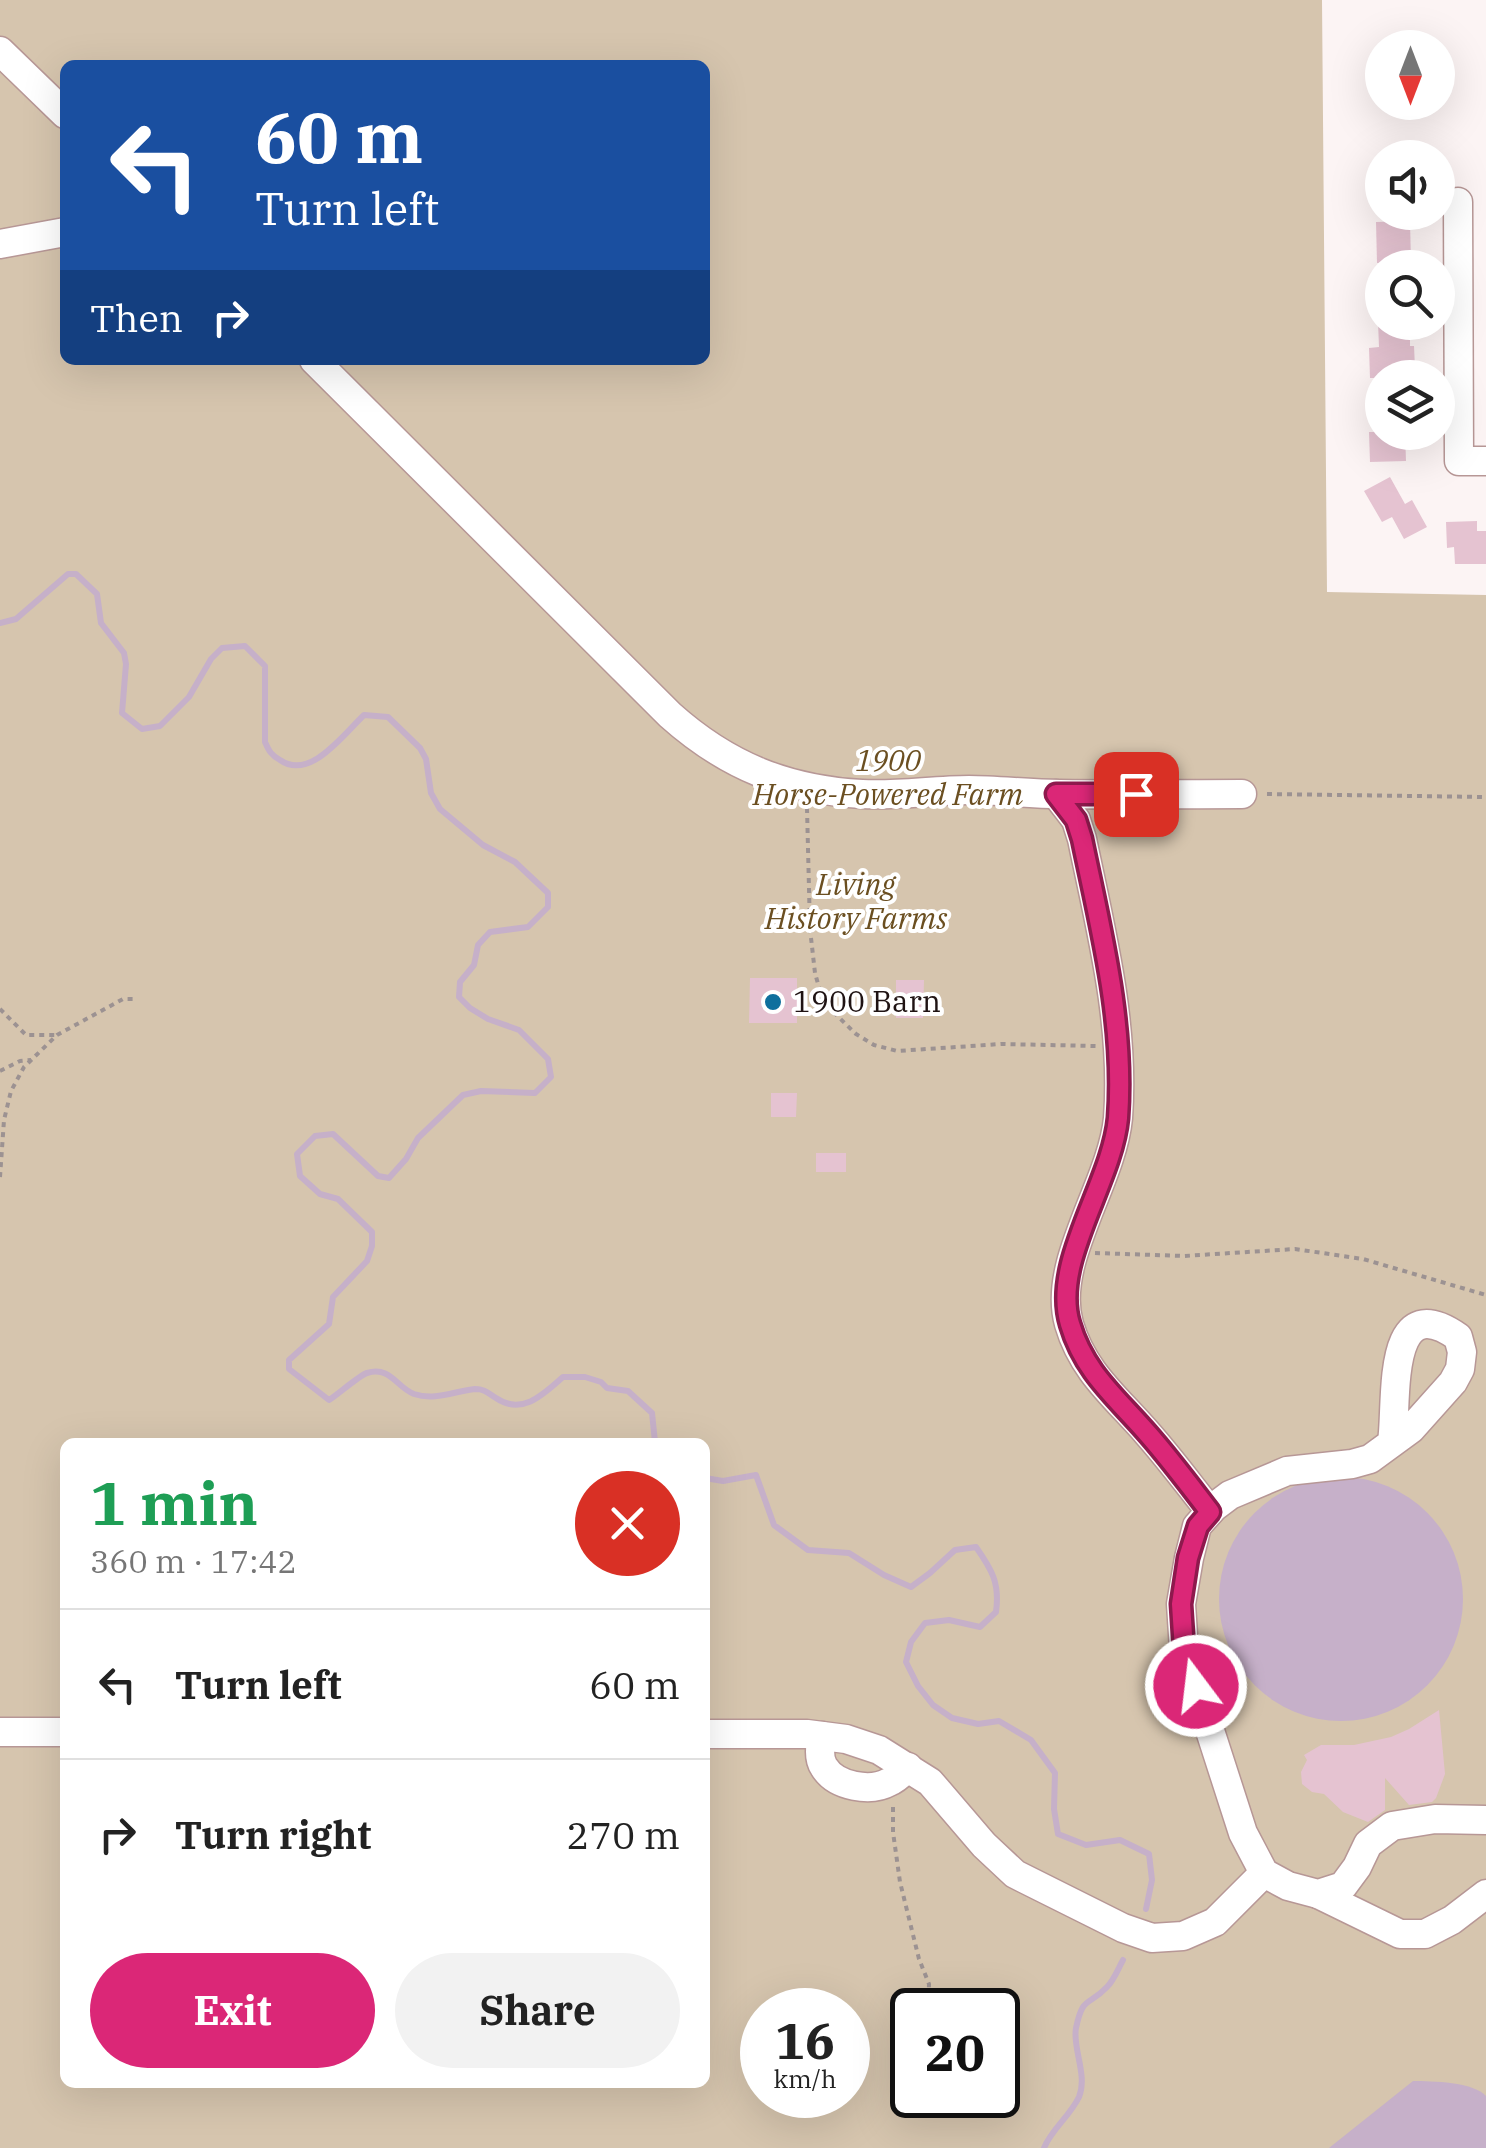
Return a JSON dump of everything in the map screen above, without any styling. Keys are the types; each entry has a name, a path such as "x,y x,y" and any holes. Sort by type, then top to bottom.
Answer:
{"street":[{"path":"0,51 60,109"},
{"path":"1458,202 1473,461"},
{"path":"0,244 60,233"},
{"path":"319,365 690,732 728,758 780,781 865,794 971,790 1242,794"},
{"path":"1056,794 1076,820 1082,839 1108,963 1119,1047 1118,1122 1108,1163 1071,1264 1066,1294 1068,1319 1080,1354 1094,1376 1150,1436 1210,1512"},
{"path":"1392,1442 1370,1459 1352,1464 1287,1471 1230,1495 1210,1512 1198,1526 1188,1558 1181,1604 1184,1650 1244,1832 1264,1873 1354,1910 1400,1934 1425,1934 1452,1920 1486,1894"},
{"path":"0,1732 60,1732"},
{"path":"710,1734 846,1738 879,1750 898,1774 930,1782 984,1845 1015,1874 1123,1928 1152,1938 1183,1936 1215,1922 1264,1873"},
{"path":"822,1736 823,1766 834,1778 869,1787 898,1774"},
{"path":"1318,1894 1343,1886 1368,1844 1392,1826 1435,1819 1486,1820"},
{"path":"1357,1867 1356,1886 1363,1906 1377,1924"}],"path":[{"path":"808,788 810,929 815,974 822,1002 856,1034 874,1045 897,1051 1001,1044 1119,1047"},
{"path":"1242,794 1486,797"},
{"path":"0,1178 4,1120 12,1090 30,1060 57,1035 123,999 133,999"},
{"path":"0,1010 26,1035 57,1035"},
{"path":"0,1071 30,1060"},
{"path":"1076,1252 1184,1256 1295,1248 1364,1258 1486,1295"},
{"path":"898,1774 900,1882 928,1988"}],"green space":[{"name":"Living History Farms","path":"0,0 1322,0 1327,592 1486,595 1486,2148 0,2148"}],"shaded area":[{"path":"1341,1477 1388,1487 1427,1513 1453,1552 1463,1599 1453,1646 1427,1685 1388,1711 1341,1721 1294,1711 1255,1685 1229,1646 1219,1599 1229,1552 1255,1513 1294,1487"},
{"path":"1413,2081 1462,2085 1486,2096 1486,2148 1329,2148"}],"building":[{"path":"1376,230 1410,230 1411,250 1377,250"},
{"path":"1379,340 1410,340 1415,360 1369,360 1369,348 1379,347"},
{"path":"1370,450 1406,450 1406,461 1370,462"},
{"path":"1390,477 1405,504 1412,500 1427,527 1404,539 1392,517 1382,522 1364,491"},
{"path":"1477,521 1477,531 1486,531 1486,564 1455,564 1454,547 1447,548 1446,522"},
{"name":"1900 Barn","path":"750,978 797,978 797,1023 749,1023"},
{"path":"896,980 924,980 923,1018 896,1018"},
{"path":"771,1093 797,1093 796,1117 771,1117"},
{"path":"816,1153 846,1153 846,1172 816,1172"},
{"path":"1439,1710 1445,1774 1432,1802 1409,1805 1385,1778 1385,1810 1368,1822 1343,1812 1324,1794 1312,1792 1302,1784 1301,1772 1307,1760 1304,1755 1321,1745 1354,1745 1391,1737"}],"waterway":[{"path":"0,623 16,619 68,574 76,574 97,594 101,623 124,653 122,713 142,729 160,726 189,697 222,648 245,646 265,666 265,742 274,756 291,765 303,765 336,744 364,715 388,717 420,748 426,759 431,793 440,809 483,845 515,862 548,893 548,907 528,927 490,932 478,945 474,965 460,982 459,997 488,1019 519,1030 548,1059 551,1077 535,1093 481,1091 463,1095 418,1138 389,1178 378,1176 333,1134 315,1136 297,1154 300,1176 320,1194 338,1199 372,1232 372,1246 367,1261 333,1297 329,1324 289,1360 289,1369 329,1400 364,1375 375,1372 388,1375 408,1391 422,1396 478,1389 515,1405 532,1401 563,1377 585,1377 607,1388 628,1391 652,1413 655,1438"},
{"path":"710,1479 723,1481 756,1475 774,1525 808,1550 849,1553 911,1587 955,1550 976,1547 994,1577 996,1612 980,1627 949,1620 925,1623 911,1642 906,1662 933,1705 952,1718 978,1724 999,1721 1031,1740 1055,1773 1058,1834 1086,1845 1120,1840 1149,1854 1152,1880 1146,1909"},
{"path":"1044,2148 1079,2097 1082,2080 1075,2036 1081,2010 1109,1984 1123,1960"}],"place":[{"name":"1900 Barn","path":"773,1002"}],"route":[{"path":"1136,794 1056,794 1076,820 1082,839 1108,963 1119,1047 1118,1122 1108,1163 1071,1264 1066,1294 1068,1319 1080,1354 1094,1376 1150,1436 1210,1512 1198,1526 1181,1604 1184,1650 1196,1686"}],"park label":[{"name":"1900 Horse-Powered Farm","path":"888,778"}]}
